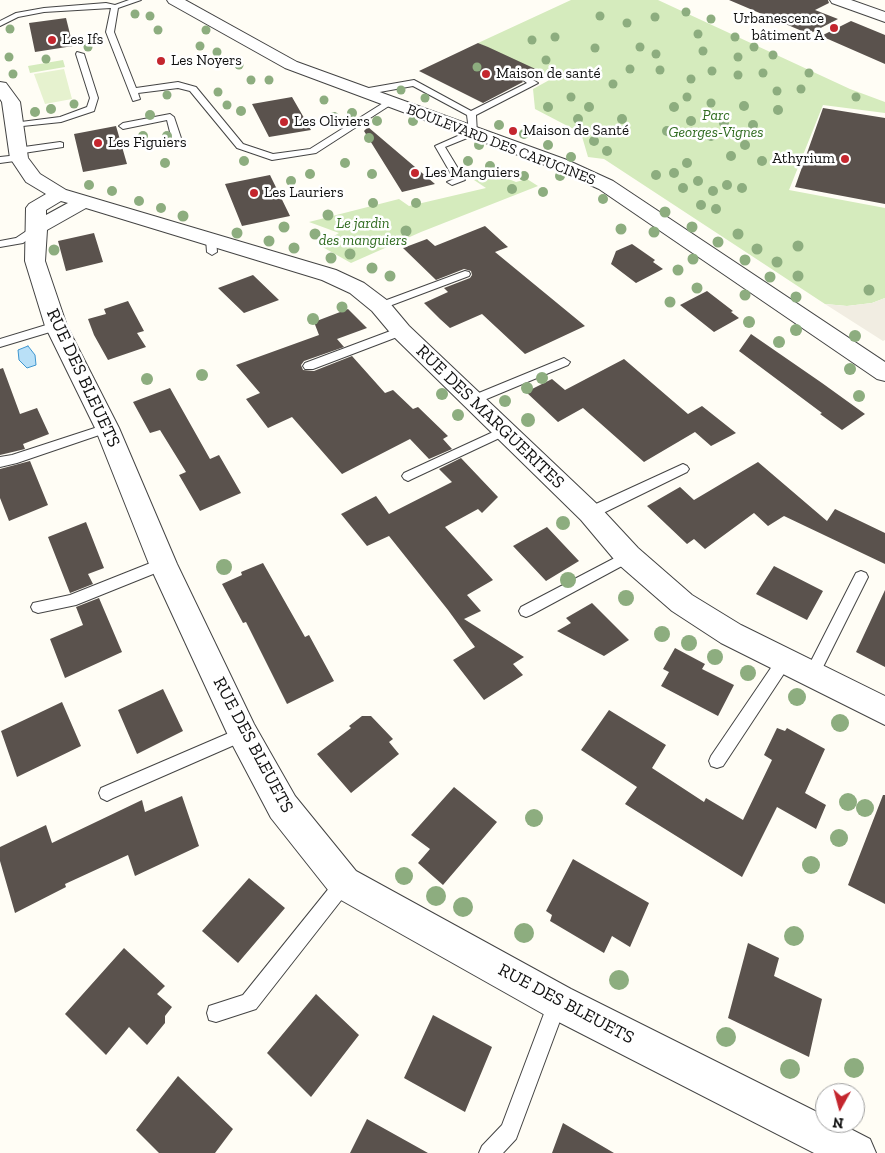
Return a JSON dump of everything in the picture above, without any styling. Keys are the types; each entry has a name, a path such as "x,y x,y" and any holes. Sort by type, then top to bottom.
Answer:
{"street":[{"name":"BOULEVARD DES CAPUCINES","path":"174,0 292,65 391,102 472,123 606,185 885,373"},
{"path":"837,0 885,17"},
{"path":"0,86 11,102 16,125 18,154 33,178 59,194"},
{"name":"RUE DES MARGUERITES","path":"59,194 211,245 329,275 357,288 380,306 401,330 590,514 628,556 682,603 731,634 811,676 885,711"},
{"name":"RUE DES BLEUETS","path":"59,194 36,208 35,262 56,326 107,428 163,564 243,734 283,807 344,883 558,1002 843,1150"},
{"path":"37,227 71,210 84,201"}],"lane":[{"path":"0,24 16,15 44,10 106,5 137,0"},
{"path":"115,4 110,32 135,96 178,85 193,89 240,146 272,157 313,152 391,102"},
{"path":"16,125 61,118 91,109 94,98 80,54"},
{"path":"452,182 460,180 440,146 534,83 528,80"},
{"path":"363,92 414,83 472,123"},
{"path":"123,126 170,118 178,144"},
{"path":"0,160 60,145"},
{"path":"0,244 19,240 37,227"},
{"path":"380,306 465,274"},
{"path":"0,343 56,326"},
{"path":"309,366 401,330"},
{"path":"474,400 564,362"},
{"path":"0,462 13,460 107,428"},
{"path":"408,476 504,431"},
{"path":"590,514 683,470"},
{"path":"526,611 628,556"},
{"path":"38,607 72,600 163,564"},
{"path":"811,676 861,577"},
{"path":"717,761 784,661"},
{"path":"107,793 243,734"},
{"path":"216,1014 249,1002 344,883"},
{"path":"489,1153 509,1132 558,1002"}],"green space":[{"name":"Parc Georges-Vignes","path":"571,0 658,0 850,89 885,102 885,113 823,105 789,190 885,208 885,298 872,303 847,306 825,304 604,159 588,157 581,133 535,109 533,89 553,78 478,43"},
{"path":"63,60 65,67 30,73 28,66"},
{"path":"64,69 72,99 45,104 34,74"},
{"name":"Le jardin des manguiers","path":"491,172 516,182 527,179 538,186 421,232 351,263 319,245 339,233 309,222 399,199 409,206 486,188 474,180"}],"shaded area":[{"path":"885,298 885,340 883,341 825,304 847,306 872,303"}],"water":[{"path":"28,346 35,355 36,365 27,368 19,360 18,350"}],"building":[{"path":"729,0 828,0 829,3 815,10 838,19 809,34"},
{"name":"Les Ifs","path":"66,18 73,46 35,52 29,23"},
{"path":"851,21 885,35 885,64 821,36"},
{"name":"Maison de santé","path":"478,43 542,72 532,77 524,76 521,79 523,82 483,103 419,71"},
{"name":"Les Oliviers","path":"292,97 311,130 269,137 252,104"},
{"name":"Athyrium","path":"823,108 885,118 885,204 795,187"},
{"name":"Les Figuiers","path":"116,126 127,164 83,172 74,134"},
{"path":"368,127 435,184 402,192 364,131"},
{"name":"Les Lauriers","path":"270,175 290,216 242,226 225,184"},
{"path":"485,226 508,247 495,252 585,326 525,354 482,314 450,328 424,303 448,292 444,288 470,278 472,275 471,271 464,269 436,280 403,248 427,239 435,246"},
{"path":"94,233 103,262 66,271 58,241"},
{"path":"632,244 655,260 653,262 663,269 636,283 611,264 616,251"},
{"path":"253,275 279,300 244,313 218,288"},
{"path":"707,291 739,318 714,332 680,305"},
{"path":"128,301 144,331 137,333 146,347 108,360 94,335 88,319 106,314 104,309"},
{"path":"348,309 367,328 337,339 344,347 304,361 301,365 303,370 314,371 352,356 385,393 393,390 413,409 418,407 448,436 443,439 452,449 429,459 410,439 342,474 292,417 268,428 246,399 260,393 236,365 319,335 314,322"},
{"path":"751,334 865,414 842,430 739,351"},
{"path":"624,359 688,414 702,406 736,433 711,446 695,432 644,462 583,408 558,422 526,392 552,379 565,390"},
{"path":"3,368 20,414 37,408 49,434 23,444 25,449 0,455 0,369"},
{"path":"170,388 210,459 219,455 241,493 200,511 179,475 186,472 160,430 150,433 133,402"},
{"path":"461,458 498,497 482,513 478,509 445,527 493,580 467,595 481,611 464,619 524,657 513,664 523,675 484,700 453,660 475,647 448,610 389,536 367,546 341,514 376,496 389,514 452,482 439,469"},
{"path":"30,461 48,505 9,521 0,498 0,469"},
{"path":"758,462 827,521 835,509 885,533 885,564 784,516 768,526 754,513 705,549 694,539 687,544 647,506 680,487 694,500"},
{"path":"86,522 104,568 88,574 93,584 70,593 48,537"},
{"path":"547,527 579,561 546,581 513,546"},
{"path":"263,563 305,637 309,635 334,681 287,704 246,622 243,623 222,584 242,575 241,572"},
{"path":"774,566 823,591 807,620 756,594"},
{"path":"885,590 885,667 856,652"},
{"path":"99,598 122,652 65,678 50,639 83,625 76,607"},
{"path":"592,603 629,640 604,656 557,631 571,623 566,618"},
{"path":"675,648 705,664 702,669 734,685 718,716 661,686 669,672 663,669"},
{"path":"163,689 183,731 137,754 118,710"},
{"path":"62,702 81,746 17,777 1,731"},
{"path":"609,710 666,745 652,768 704,802 706,798 743,820 772,760 764,755 777,728 785,731 787,728 825,749 805,793 826,805 816,829 777,807 742,877 625,804 637,787 581,750"},
{"path":"362,716 371,716 393,739 389,742 399,754 351,793 317,754 351,728 349,726"},
{"path":"454,787 497,822 443,885 418,863 430,849 411,835"},
{"path":"883,795 885,795 885,904 848,885"},
{"path":"182,796 199,846 135,876 128,855 65,884 66,887 15,913 0,861 0,847 46,825 52,843 142,800 145,812"},
{"path":"573,859 649,903 630,947 612,936 604,953 550,921 552,915 546,911"},
{"path":"249,878 285,908 238,963 202,931"},
{"path":"748,943 779,958 774,976 822,999 809,1057 728,1018"},
{"path":"124,948 165,986 157,994 172,1007 165,1016 165,1023 147,1045 129,1027 106,1055 65,1014"},
{"path":"316,994 359,1035 311,1097 267,1053"},
{"path":"433,1015 492,1047 465,1112 404,1078"},
{"path":"178,1076 233,1129 215,1153 159,1153 136,1130"},
{"path":"367,1119 428,1153 350,1153"},
{"path":"563,1123 614,1153 552,1153"}],"place":[{"name":"Urbanescence bâtiment A","path":"834,28"},
{"name":"Les Ifs","path":"52,40"},
{"name":"Les Noyers","path":"161,61"},
{"name":"Maison de santé","path":"486,74"},
{"name":"Les Oliviers","path":"284,122"},
{"name":"Maison de Santé","path":"513,131"},
{"name":"Les Figuiers","path":"98,143"},
{"name":"Athyrium","path":"845,159"},
{"name":"Les Manguiers","path":"415,173"},
{"name":"Les Lauriers","path":"254,193"}]}
